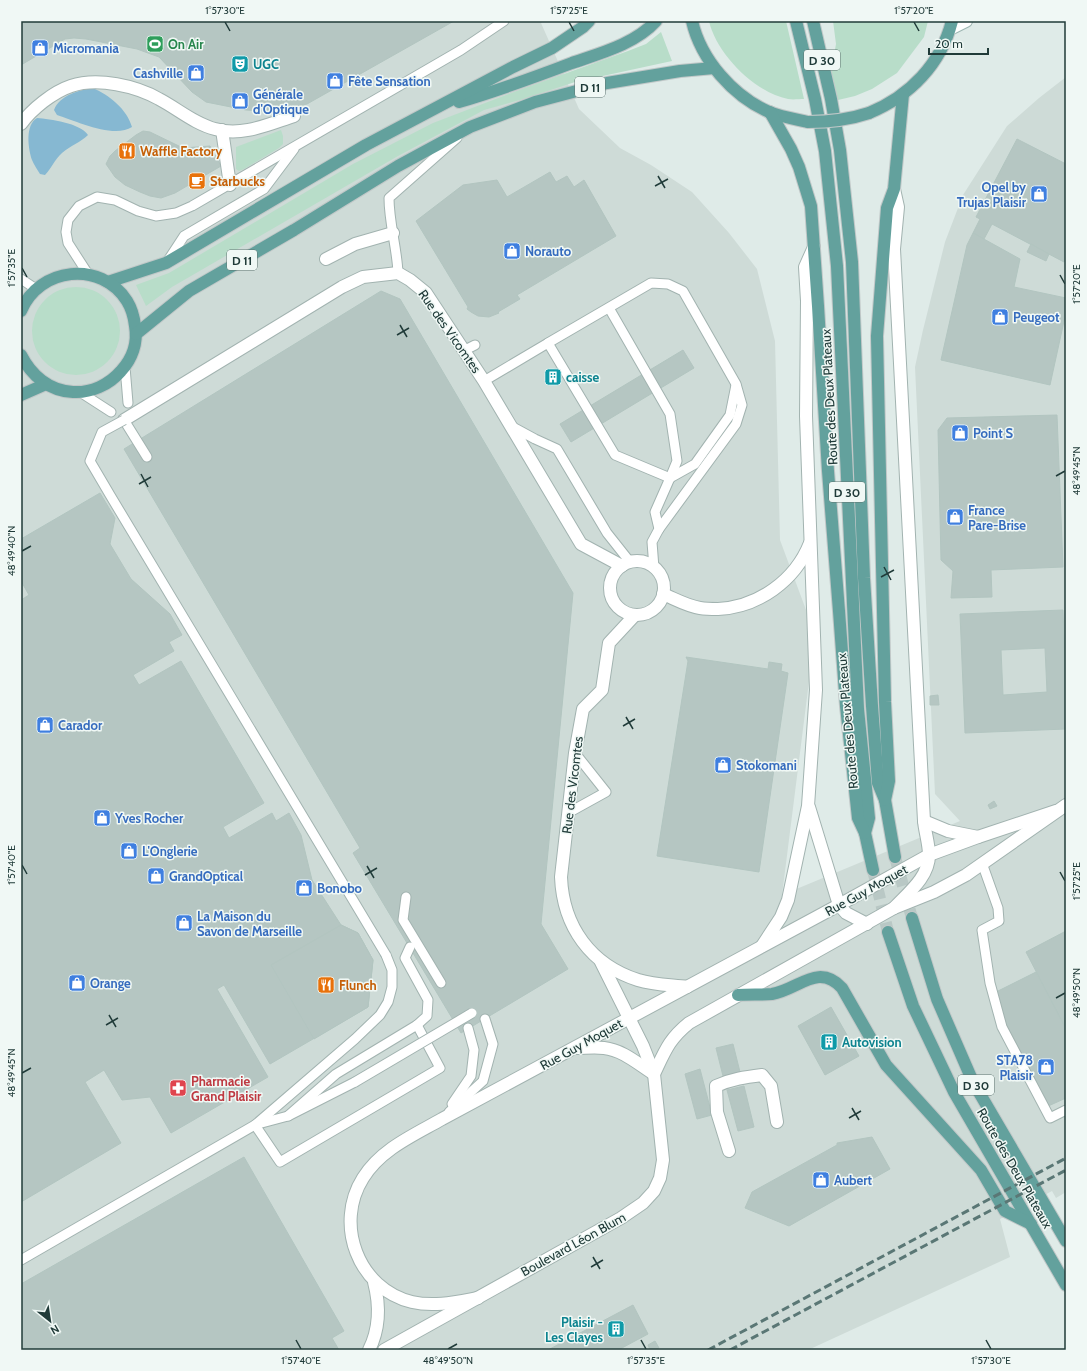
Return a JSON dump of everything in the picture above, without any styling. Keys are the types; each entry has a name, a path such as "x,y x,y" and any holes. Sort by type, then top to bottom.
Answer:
{"main road":[{"path":"433,111 513,67 552,48 583,27 589,21"},
{"name":"D 11","path":"108,282 166,263 366,145 433,111 506,88 628,42 648,30 656,21"},
{"path":"692,21 702,49 714,68 735,89 751,102 770,112 788,118 808,122 827,122 848,119 885,107 919,81 932,65 942,48 951,25"},
{"name":"Route des Deux Plateaux","path":"796,21 815,98 825,151 837,266 858,709 869,818 866,833 873,870"},
{"name":"Route des Deux Plateaux","path":"813,21 831,99 840,150 852,262 864,570 872,706 878,783 885,800 895,857"},
{"name":"D 11","path":"136,334 190,291 294,230 398,166 470,127 535,102 607,83 680,71 714,68"},
{"path":"885,800 889,781 885,702 877,336 887,208 894,189 903,94"},
{"path":"770,112 799,167 811,206 828,471 846,706 858,818 866,833"},
{"path":"21,311 28,298 36,289 56,276 72,273 88,274 108,282 119,290 133,313 136,334 134,348 125,367 116,377 93,390 80,392 62,390 46,384 33,373 21,355"},
{"path":"21,395 46,384"},
{"name":"Route des Deux Plateaux","path":"912,918 937,999 973,1082 1066,1241"},
{"name":"Route des Deux Plateaux","path":"888,932 914,1006 954,1092 1066,1285"},
{"path":"738,995 772,994 786,990 810,978 819,977 831,979 837,983 842,988 886,1065 981,1170 1005,1211 1031,1224"}],"street":[{"path":"951,25 966,21"},
{"path":"21,124 27,115 48,98 72,86 103,83 121,84 141,90 158,98 202,124 216,130 236,132 258,129 294,116"},
{"path":"222,130 230,185"},
{"path":"894,189 898,207 894,250 924,821 929,855 927,868 919,882 894,908"},
{"path":"326,259 355,244 393,233"},
{"path":"761,947 781,917 788,900 808,806 816,690 806,416 807,301 805,267 814,247"},
{"path":"124,420 342,287 363,277 398,273"},
{"name":"Rue des Vicomtes","path":"398,273 410,280 426,293 470,348 484,381 581,544 626,564"},
{"path":"663,594 700,608 724,608 739,606 753,601 767,594 789,576 806,553 811,540"},
{"path":"639,561 654,568 662,580 663,594 658,604 650,612 645,614 635,615 620,609 614,602 611,595 610,587 612,578 626,564 639,561"},
{"name":"Rue des Vicomtes","path":"635,615 609,643 602,690 583,709 575,753 561,877 561,889 569,918 574,929 586,947 601,962 621,974 638,980 656,984 687,987"},
{"path":"808,806 839,905 846,913 867,924"},
{"name":"Rue Guy Moquet","path":"478,1298 446,1304 422,1304 404,1300 374,1282 359,1260 352,1241 350,1214 357,1187 370,1168 382,1156 400,1143 442,1118 839,905 929,855 1061,808"},
{"name":"Rue Guy Moquet","path":"654,1074 670,1042 679,1031 689,1023 894,908 934,892 966,875 1061,808"},
{"path":"924,821 948,831 978,837"},
{"name":"Rue des Vicomtes","path":"601,962 628,1018"},
{"name":"Boulevard Léon Blum","path":"384,1350 621,1218 635,1209 654,1191 660,1178 663,1160 654,1074 643,1046 628,1018"},
{"path":"573,1048 600,1047 613,1049 626,1055 654,1074"},
{"path":"729,1151 717,1112 716,1086 725,1082 762,1075 771,1086 777,1122"},
{"name":"Rue Guy Moquet","path":"369,1350 378,1324 378,1305 374,1282"}],"lane":[{"path":"88,274 68,243 66,232 68,220 79,206 97,197 115,200 138,211 156,216 176,213 192,206 267,162 296,147 461,50 504,21"},
{"path":"398,273 389,209 389,198 470,127"},
{"path":"166,263 184,236 264,188 296,147"},
{"path":"21,279 36,289"},
{"path":"484,381 651,284 668,284 683,291 736,384 742,405 736,424 659,529 652,542 654,568"},
{"path":"609,308 670,414 677,461 655,512 659,529"},
{"path":"548,343 615,455 670,478"},
{"path":"125,367 128,403"},
{"path":"670,478 695,464 700,458 730,415 736,384"},
{"path":"80,392 111,412"},
{"path":"21,1260 255,1125 349,1044 380,1015 388,1002 392,987 392,970 386,955 90,461 102,432 124,420 147,457"},
{"path":"509,424 535,439 557,449 626,564"},
{"path":"568,814 606,792 575,753"},
{"path":"982,863 998,908 999,921 982,930 990,983 1002,1028 1050,1118 1066,1110"},
{"path":"406,897 403,920 441,983"},
{"path":"288,1116 336,1074 417,1025 427,1016 428,1000 405,958 410,947"},
{"path":"255,1125 288,1116 355,1082 472,1013"},
{"path":"442,1118 482,1081 493,1044 485,1019"},
{"path":"255,1125 280,1162 440,1068 417,1025"},
{"path":"442,1118 471,1076 474,1050 468,1028"}],"shaded area":[{"path":"21,21 543,21 541,23 579,109 620,148 651,165 692,192 729,233 757,269 775,341 780,540 815,634 782,895 960,821 935,794 915,367 945,242 963,195 1007,126 1066,77 1066,1192 1056,1198 1052,1191 1000,1219 1010,1257 808,1350 21,1350"}],"green space":[{"path":"709,21 786,21 804,99 790,99 775,95 750,80 728,58 713,33"},
{"path":"833,21 928,21 924,37 897,73 872,89 855,96 838,100 831,72 836,44"},
{"path":"661,32 672,61 575,82 484,110 398,156 172,287 146,306 136,285 169,273 353,164 433,123 646,44"},
{"path":"281,130 283,144 279,148 244,169 239,171 236,169 236,147"},
{"path":"76,287 93,291 107,300 116,314 120,331 116,348 107,362 93,371 76,375 59,371 45,362 36,348 32,331 36,314 45,300 59,291"}],"water":[{"path":"93,88 117,103 130,120 132,127 115,131 105,130 84,125 57,115 54,110 65,97 82,90"},
{"path":"37,118 57,121 78,127 88,135 62,153 45,175 40,174 32,160 29,149 29,131 33,121"}],"building":[{"path":"21,21 226,21 228,24 233,21 454,21 307,104 283,109 261,111 246,110 206,102 192,92 159,57 137,49 86,39 65,39 21,65"},
{"path":"143,131 150,132 183,148 210,146 221,166 175,193 161,198 140,192 125,185 115,177 106,164 110,156 115,151"},
{"path":"1017,139 1066,164 1066,257 1064,262 992,224 984,239 973,233 980,219 976,217"},
{"name":"Norauto","path":"550,172 556,182 567,176 574,187 584,180 616,236 517,295 520,299 498,312 499,313 489,317 478,316 467,309 468,307 416,221 463,185 497,180 507,197"},
{"path":"973,233 1020,259 1014,287 1066,298 1066,312 1050,385 941,360 967,245"},
{"path":"1031,244 1049,254 1046,261 1027,252"},
{"path":"381,291 400,299 573,593 541,924 568,969 461,1033 353,853 360,848 124,449"},
{"path":"683,350 694,368 571,442 560,424"},
{"name":"caisse","path":"556,368 562,378 550,385 545,376"},
{"path":"1057,415 1063,567 991,570 992,597 951,598 953,571 941,560 938,430 947,418"},
{"path":"100,493 115,518 110,544 131,579 170,614 182,635 169,642 174,651 133,675 139,685 181,661 264,803 223,827 229,838 272,813 276,821 289,813 301,835 312,880 341,925 358,933 373,960 368,1007 270,1064 224,985 217,989 268,1077 171,1133 150,1097 122,1100 104,1070 85,1082 121,1143 21,1202 21,600 29,595 21,581 21,539"},
{"path":"1063,610 1066,729 965,733 960,614","holes":["1045,648 1047,692 1003,695 1001,650"]},
{"name":"Stokomani","path":"686,657 768,669 769,662 782,664 781,671 788,673 759,872 657,856 688,661"},
{"path":"938,695 939,705 930,705 930,696"},
{"path":"994,801 997,806 990,809 988,805"},
{"name":"Flunch","path":"341,925 358,933 373,960 368,1007 314,1039 271,965"},
{"path":"1066,931 1066,1029 1026,952"},
{"name":"STA78 Plaisir","path":"1036,972 1066,1029 1066,1098 1046,1107 1010,1037 994,993"},
{"name":"Autovision","path":"831,1007 859,1056 825,1075 798,1026"},
{"path":"733,1044 740,1072 723,1076 716,1048"},
{"path":"700,1069 712,1115 697,1119 685,1074"},
{"path":"744,1086 754,1127 738,1131 727,1090"},
{"name":"Aubert","path":"872,1137 890,1169 789,1226 745,1208 752,1192 837,1145 837,1143"},
{"path":"244,1157 344,1331 332,1338 339,1350 21,1350 21,1284"},
{"name":"Plaisir - Les Clayes","path":"633,1305 648,1334 620,1350 548,1350"},
{"path":"655,1341 659,1348 650,1350 648,1345"}],"tunnel":[{"path":"895,857 912,918"},
{"path":"873,870 888,932"}],"railway":[{"path":"708,1350 1066,1158"},
{"path":"730,1350 1066,1170"}],"place":[{"name":"On Air","path":"155,44"},
{"name":"Micromania","path":"40,48"},
{"name":"UGC","path":"240,64"},
{"name":"Cashville","path":"196,73"},
{"name":"Fête Sensation","path":"335,81"},
{"name":"Générale d'Optique","path":"240,101"},
{"name":"Waffle Factory","path":"127,151"},
{"name":"Starbucks","path":"197,181"},
{"name":"Opel by Trujas Plaisir","path":"1039,194"},
{"name":"Norauto","path":"512,251"},
{"name":"Peugeot","path":"1000,317"},
{"name":"caisse","path":"553,377"},
{"name":"Point S","path":"960,433"},
{"name":"France Pare-Brise","path":"955,517"},
{"name":"Carador","path":"45,725"},
{"name":"Stokomani","path":"723,765"},
{"name":"Yves Rocher","path":"102,818"},
{"name":"L'Onglerie","path":"129,851"},
{"name":"GrandOptical","path":"156,876"},
{"name":"Bonobo","path":"304,888"},
{"name":"La Maison du Savon de Marseille","path":"184,923"},
{"name":"Orange","path":"77,983"},
{"name":"Flunch","path":"326,985"},
{"name":"Autovision","path":"829,1042"},
{"name":"STA78 Plaisir","path":"1046,1067"},
{"name":"Pharmacie Grand Plaisir","path":"178,1088"},
{"name":"Aubert","path":"821,1180"},
{"name":"Plaisir - Les Clayes","path":"616,1329"}]}
